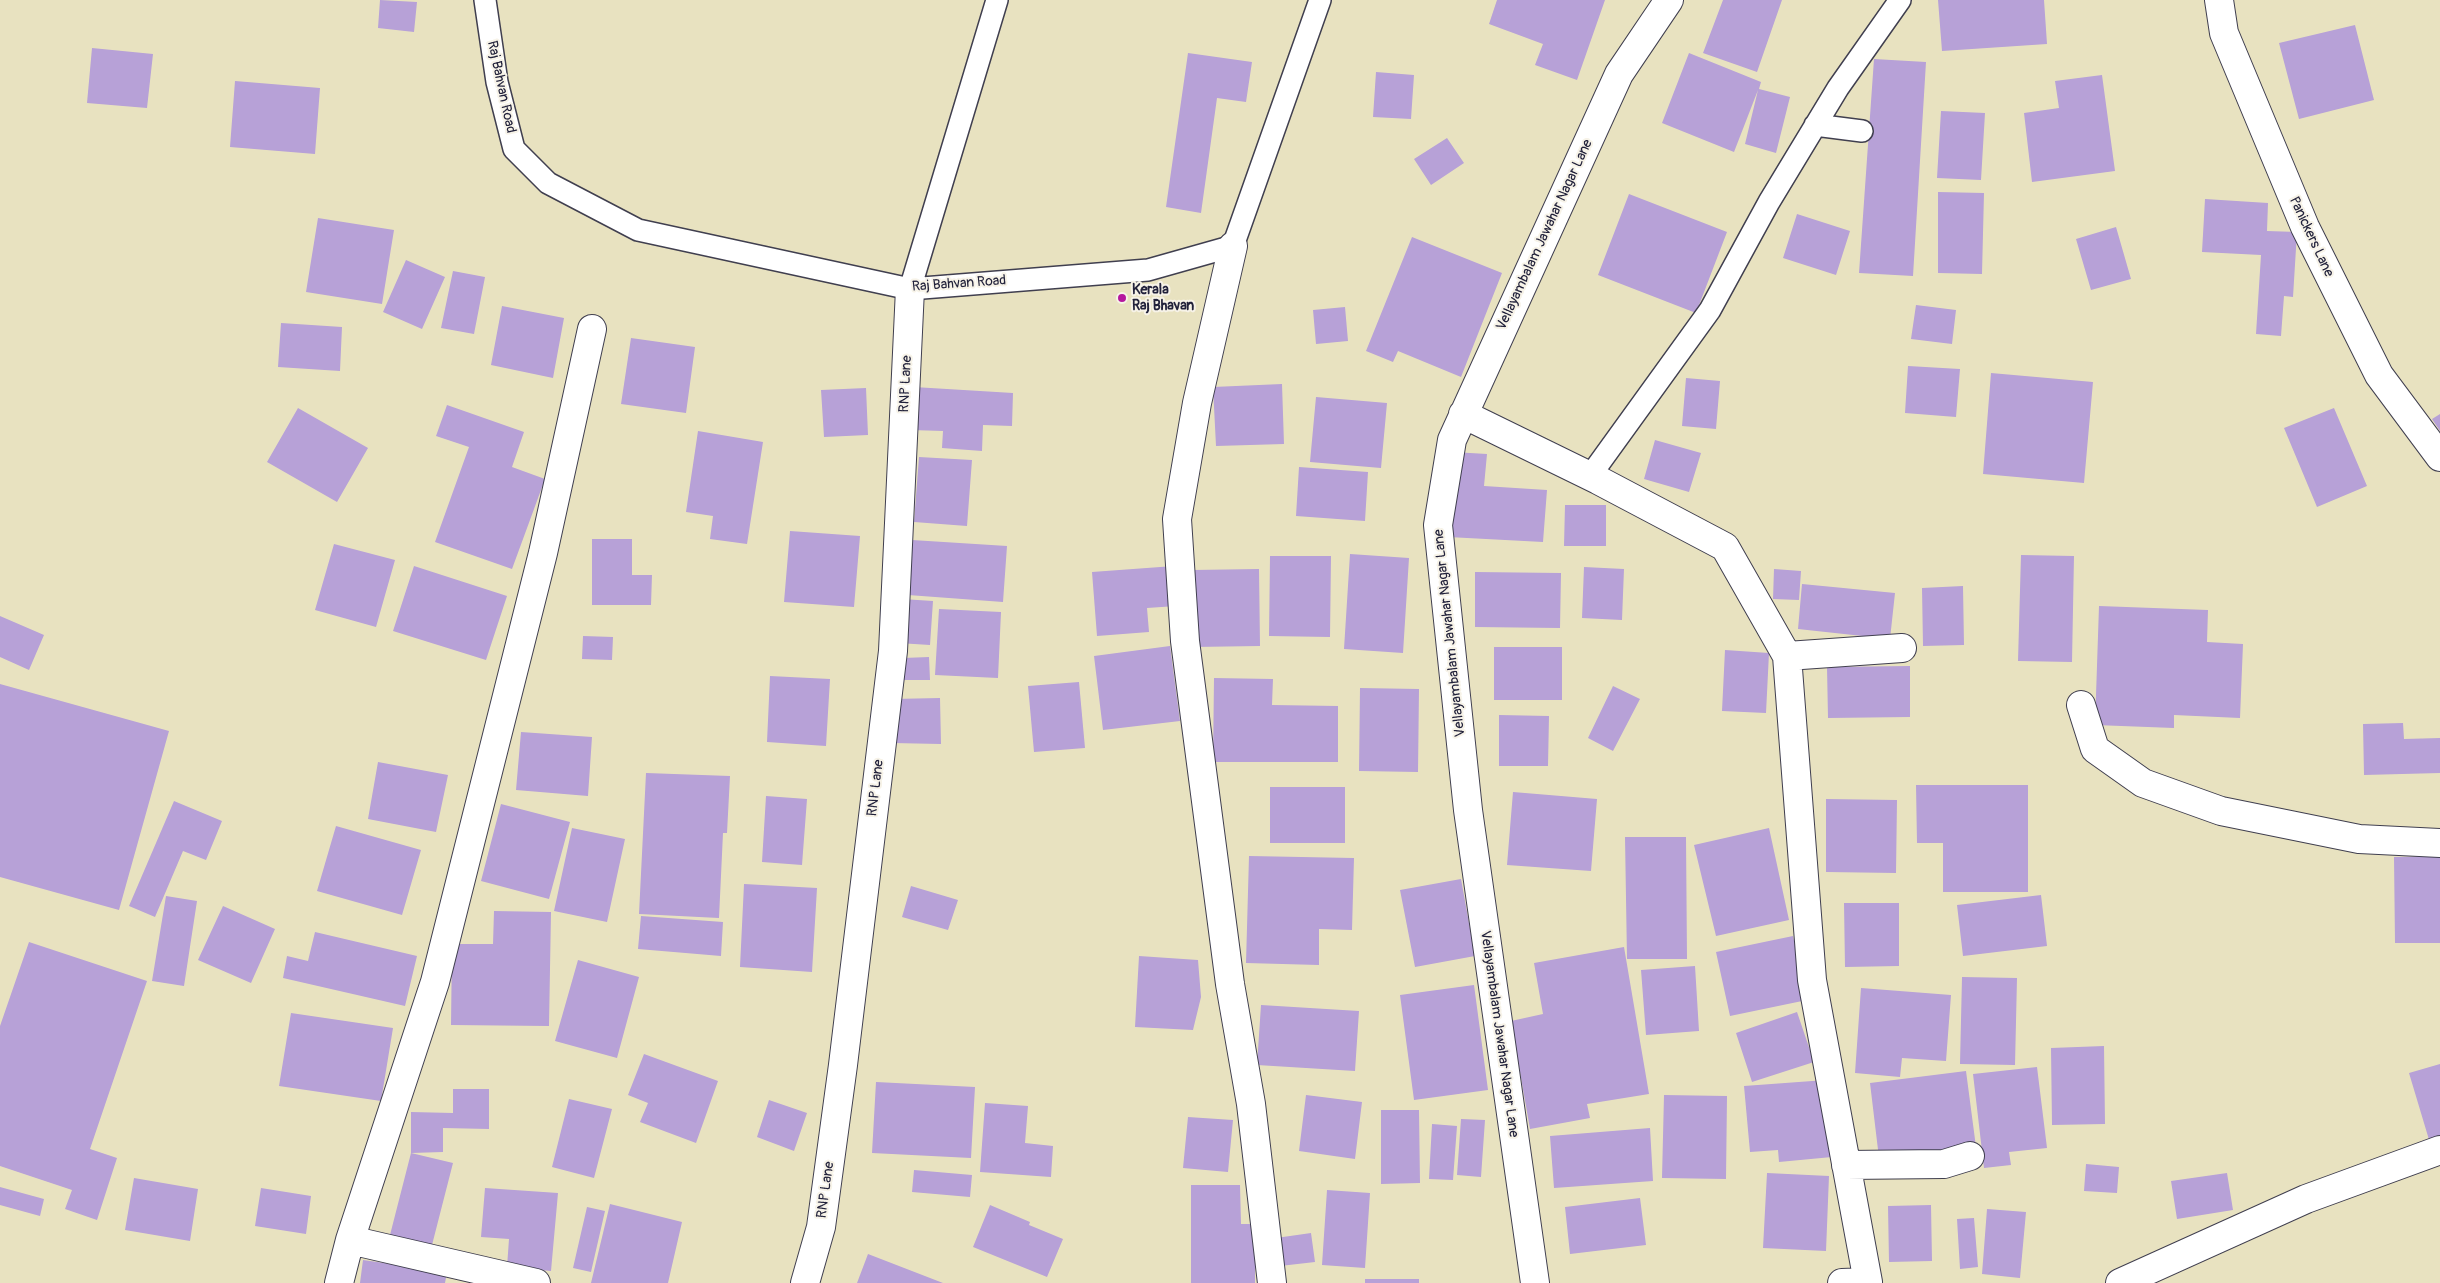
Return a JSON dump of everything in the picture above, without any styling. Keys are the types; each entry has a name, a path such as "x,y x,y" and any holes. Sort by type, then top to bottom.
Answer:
{"street":[{"name":"Vellayambalam Jawahar Nagar Lane","path":"1535,1283 1468,810 1438,525 1452,440 1463,414 1619,74 1669,0"},
{"name":"Panickers Lane","path":"2219,0 2224,33 2305,227 2379,375 2440,457"},
{"path":"1233,246 1197,403 1177,519 1185,641 1230,984 1251,1104 1272,1283"},
{"name":"RNP Lane","path":"805,1283 821,1227 843,1066 894,651 910,289"},
{"path":"339,1283 350,1240 435,982 541,562 592,329"},
{"path":"1463,414 1590,476 1725,547 1787,656 1812,980 1867,1283"},
{"path":"1787,656 1902,648"},
{"path":"2081,705 2095,749 2143,783 2230,813 2358,839 2440,843"},
{"path":"2120,1283 2306,1199 2440,1150"},
{"path":"1846,1165 1944,1164 1970,1156"},
{"path":"350,1240 536,1283"}],"lane":[{"name":"Raj Bahvan Road","path":"485,0 497,82 514,149 548,182 638,230 910,289 1148,270 1233,246"},
{"path":"910,289 997,0"},
{"path":"1233,246 1320,0"},
{"path":"1590,476 1710,310 1815,125 1838,88 1900,0"},
{"path":"1815,125 1862,131"}],"building":[{"path":"380,0 417,2 414,32 378,28"},
{"path":"1497,0 1605,0 1577,80 1535,65 1543,44 1489,24"},
{"path":"1723,0 1782,0 1757,72 1703,53"},
{"path":"1938,0 2044,0 2047,44 1942,51"},
{"path":"2355,25 2374,100 2299,119 2279,43"},
{"path":"92,48 153,54 147,108 87,103"},
{"path":"1188,53 1252,62 1246,102 1217,98 1201,213 1166,207"},
{"path":"1689,53 1761,82 1759,89 1790,97 1776,153 1745,144 1758,90 1734,152 1662,123"},
{"path":"1874,59 1926,62 1913,276 1859,273"},
{"path":"1376,72 1414,75 1411,119 1373,117"},
{"path":"2102,75 2115,171 2032,182 2024,113 2059,108 2055,81"},
{"path":"235,81 320,88 315,154 230,147"},
{"path":"1941,111 1985,113 1981,180 1937,178"},
{"path":"1447,138 1464,163 1431,185 1414,159"},
{"path":"1938,192 1984,193 1982,274 1938,273"},
{"path":"1629,194 1727,232 1696,313 1598,275"},
{"path":"2205,199 2268,203 2267,231 2297,232 2293,297 2284,296 2281,336 2256,334 2261,255 2202,252"},
{"path":"1797,214 1850,231 1836,275 1783,258"},
{"path":"318,218 394,230 382,304 306,292"},
{"path":"2116,227 2131,279 2091,290 2076,239"},
{"path":"1412,237 1502,273 1461,377 1398,351 1393,362 1366,351"},
{"path":"406,260 445,277 422,329 383,312"},
{"path":"453,271 485,277 474,334 441,328"},
{"path":"1916,305 1956,310 1952,344 1911,339"},
{"path":"502,306 564,318 553,378 491,365"},
{"path":"1345,307 1348,341 1316,344 1313,310"},
{"path":"281,323 342,327 340,371 278,367"},
{"path":"631,338 695,347 686,413 621,404"},
{"path":"1908,366 1960,369 1956,417 1905,413"},
{"path":"1991,373 2093,382 2084,483 1983,474"},
{"path":"1686,378 1720,381 1716,429 1682,426"},
{"path":"1282,384 1284,444 1216,446 1213,387"},
{"path":"914,387 1013,393 1012,426 983,425 982,451 942,448 943,431 911,430"},
{"path":"866,388 868,435 824,437 821,390"},
{"path":"1316,397 1387,403 1381,468 1310,462"},
{"path":"447,405 524,432 512,467 545,479 512,569 435,542 469,447 436,436"},
{"path":"298,408 368,448 337,502 267,462"},
{"path":"2334,408 2367,486 2317,507 2284,428"},
{"path":"2440,414 2440,431 2432,419"},
{"path":"698,431 763,442 747,544 710,539 713,516 686,512"},
{"path":"1655,440 1701,453 1689,492 1644,479"},
{"path":"1453,452 1487,454 1484,486 1547,490 1543,542 1448,537"},
{"path":"919,457 972,460 967,526 914,522"},
{"path":"1299,467 1368,472 1365,521 1296,516"},
{"path":"1565,505 1606,505 1606,546 1564,546"},
{"path":"790,531 860,536 854,607 784,602"},
{"path":"592,539 632,539 632,575 652,575 651,605 592,605"},
{"path":"912,540 1007,546 1003,602 908,595"},
{"path":"334,544 395,560 376,627 315,610"},
{"path":"1350,554 1409,558 1403,653 1344,649"},
{"path":"2021,555 2074,556 2072,662 2018,661"},
{"path":"1270,556 1331,556 1330,637 1269,636"},
{"path":"414,566 507,596 486,660 393,631"},
{"path":"1174,566 1176,606 1147,608 1149,632 1097,636 1092,572"},
{"path":"1584,567 1624,569 1622,620 1582,618"},
{"path":"1259,569 1260,646 1193,647 1192,570"},
{"path":"1774,569 1801,571 1799,600 1773,599"},
{"path":"1475,572 1561,573 1560,628 1475,627"},
{"path":"1802,584 1895,593 1890,639 1798,629"},
{"path":"1963,586 1964,645 1923,646 1922,588"},
{"path":"902,599 933,601 930,645 898,643"},
{"path":"2099,606 2208,610 2207,642 2243,644 2240,718 2174,715 2174,728 2095,725"},
{"path":"939,609 1001,612 998,678 935,675"},
{"path":"0,616 44,635 29,670 0,657"},
{"path":"583,636 613,637 612,660 582,659"},
{"path":"1170,646 1180,721 1103,730 1094,656"},
{"path":"1494,647 1562,647 1562,700 1494,700"},
{"path":"1725,650 1769,653 1766,713 1722,711"},
{"path":"929,657 930,680 903,680 903,658"},
{"path":"1910,666 1910,717 1828,718 1827,667"},
{"path":"770,676 830,679 826,746 767,742"},
{"path":"1214,678 1273,679 1272,705 1338,706 1338,762 1213,762"},
{"path":"1079,682 1085,748 1034,752 1028,686"},
{"path":"0,684 169,731 119,910 0,877"},
{"path":"1613,686 1640,699 1613,751 1588,738"},
{"path":"1360,688 1419,689 1418,772 1359,771"},
{"path":"940,698 941,744 892,743 892,699"},
{"path":"1499,715 1549,716 1548,766 1499,766"},
{"path":"2403,723 2404,739 2440,738 2440,773 2364,775 2363,724"},
{"path":"521,732 592,737 588,796 516,790"},
{"path":"378,762 448,775 436,832 368,819"},
{"path":"646,773 730,776 727,833 723,833 719,918 639,914"},
{"path":"1916,785 2028,785 2028,892 1943,892 1943,843 1917,843"},
{"path":"1270,787 1345,787 1345,843 1270,843"},
{"path":"1513,792 1597,799 1591,871 1507,865"},
{"path":"766,796 807,799 802,865 762,862"},
{"path":"1826,799 1897,800 1896,873 1826,872"},
{"path":"174,801 222,821 206,860 183,851 155,917 129,906"},
{"path":"501,804 570,822 549,899 481,881"},
{"path":"336,826 421,850 402,915 317,891"},
{"path":"572,828 625,839 607,922 554,911"},
{"path":"1769,828 1789,920 1716,936 1694,845"},
{"path":"1625,837 1686,837 1687,959 1627,959"},
{"path":"1249,856 1354,858 1352,930 1319,929 1319,965 1246,963"},
{"path":"2440,856 2440,943 2395,943 2394,857"},
{"path":"1461,879 1475,956 1415,967 1400,890"},
{"path":"744,884 817,888 812,972 740,967"},
{"path":"911,886 958,900 948,930 902,917"},
{"path":"2041,895 2047,946 1963,956 1957,905"},
{"path":"166,896 197,901 184,986 152,981"},
{"path":"1844,903 1899,903 1899,966 1845,967"},
{"path":"223,906 275,929 251,983 198,960"},
{"path":"494,911 551,912 549,1026 451,1025 452,944 493,944"},
{"path":"641,916 723,922 721,956 638,949"},
{"path":"315,932 417,956 405,1006 283,978 287,956 308,961"},
{"path":"1793,936 1807,1000 1730,1016 1716,952"},
{"path":"29,942 147,981 90,1149 117,1158 97,1220 65,1209 72,1190 0,1166 0,1026"},
{"path":"1624,947 1649,1094 1587,1104 1590,1118 1530,1129 1511,1021 1543,1014 1534,963"},
{"path":"1139,956 1198,960 1201,997 1193,1030 1135,1027"},
{"path":"578,960 639,977 617,1058 555,1041"},
{"path":"1695,966 1699,1031 1646,1035 1641,970"},
{"path":"1962,977 2017,978 2015,1065 1960,1064"},
{"path":"1474,985 1488,1090 1414,1100 1400,995"},
{"path":"1861,988 1951,995 1946,1061 1902,1058 1900,1077 1855,1073"},
{"path":"1261,1005 1359,1011 1355,1071 1257,1065"},
{"path":"1797,1012 1814,1062 1752,1082 1736,1033"},
{"path":"291,1013 393,1028 381,1101 279,1086"},
{"path":"2104,1046 2105,1124 2052,1125 2051,1048"},
{"path":"644,1054 718,1081 696,1143 640,1122 648,1103 628,1095"},
{"path":"2440,1064 2440,1140 2430,1143 2409,1073"},
{"path":"2037,1067 2047,1148 2009,1152 2011,1165 1984,1168 1973,1074"},
{"path":"1966,1071 1976,1147 1879,1158 1870,1083"},
{"path":"1826,1080 1832,1157 1779,1162 1778,1150 1750,1152 1744,1086"},
{"path":"876,1082 975,1087 971,1158 872,1153"},
{"path":"453,1089 489,1089 489,1129 443,1128 443,1152 411,1153 411,1112 453,1113"},
{"path":"1306,1095 1362,1102 1355,1159 1299,1151"},
{"path":"1664,1095 1727,1096 1726,1179 1662,1178"},
{"path":"569,1099 612,1109 594,1178 552,1167"},
{"path":"769,1100 807,1113 794,1151 757,1137"},
{"path":"985,1103 1028,1106 1025,1143 1053,1146 1051,1177 980,1172"},
{"path":"1381,1110 1419,1110 1420,1183 1381,1184"},
{"path":"1188,1117 1233,1120 1228,1172 1183,1168"},
{"path":"1461,1119 1485,1120 1481,1177 1457,1175"},
{"path":"1432,1124 1457,1126 1453,1180 1429,1179"},
{"path":"1650,1128 1653,1181 1554,1188 1550,1136"},
{"path":"411,1153 453,1163 432,1245 390,1235"},
{"path":"2086,1164 2119,1167 2117,1193 2084,1191"},
{"path":"914,1170 972,1175 970,1197 912,1192"},
{"path":"1767,1173 1829,1176 1826,1251 1763,1248"},
{"path":"2227,1173 2233,1210 2177,1219 2171,1181"},
{"path":"134,1178 198,1189 190,1241 125,1230"},
{"path":"1191,1185 1240,1185 1241,1224 1255,1224 1255,1283 1191,1283"},
{"path":"0,1187 44,1199 40,1216 0,1205"},
{"path":"261,1188 311,1196 306,1234 255,1226"},
{"path":"485,1188 558,1193 551,1271 507,1267 509,1239 481,1237"},
{"path":"1327,1190 1370,1193 1365,1268 1322,1265"},
{"path":"1640,1198 1646,1245 1570,1254 1565,1207"},
{"path":"610,1204 682,1222 668,1283 591,1283"},
{"path":"990,1205 1030,1222 1029,1225 1063,1239 1047,1277 973,1247"},
{"path":"1931,1205 1932,1261 1889,1262 1888,1206"},
{"path":"587,1207 605,1211 591,1272 573,1268"},
{"path":"1987,1209 2026,1212 2020,1278 1982,1274"},
{"path":"1974,1218 1978,1267 1960,1269 1957,1219"},
{"path":"1311,1233 1315,1262 1280,1266 1276,1238"},
{"path":"868,1254 943,1283 857,1283"},
{"path":"363,1260 447,1272 445,1283 360,1283"},
{"path":"1365,1279 1419,1279 1419,1283 1365,1283"}],"place":[{"name":"Kerala Raj Bhavan","path":"1122,298"}]}
